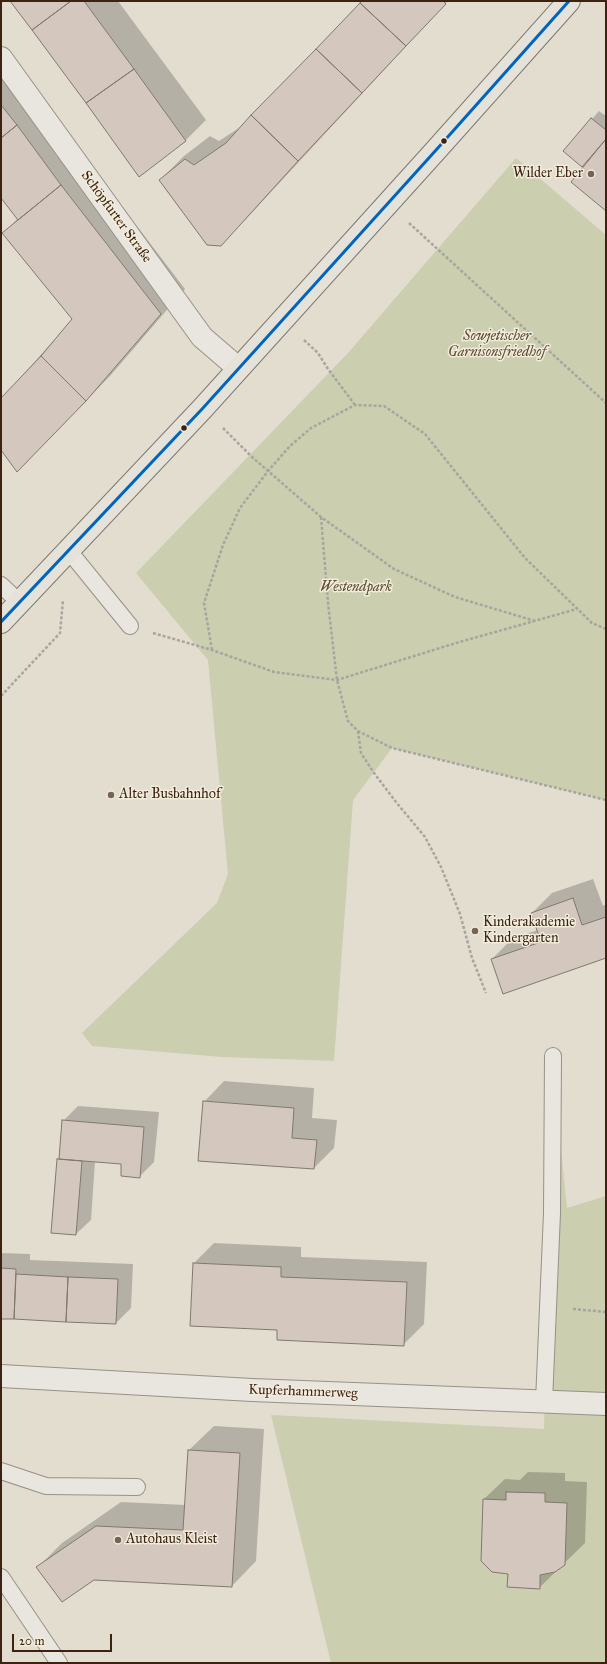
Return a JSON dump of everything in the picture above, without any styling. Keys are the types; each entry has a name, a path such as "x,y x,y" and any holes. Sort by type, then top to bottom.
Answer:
{"main road":[{"path":"1,622 203,408 569,1"}],"street":[{"name":"Schöpfurter Straße","path":"1,58 202,337 238,368"},
{"name":"Kupferhammerweg","path":"1,1376 252,1390 606,1404"}],"lane":[{"path":"68,551 130,626"},
{"path":"1,585 20,603"},
{"path":"544,1402 552,1213 553,1056"},
{"path":"1,1471 46,1486 137,1487"},
{"path":"1,1577 59,1663"}],"path":[{"path":"388,203 606,403"},
{"path":"282,320 318,353 355,405"},
{"path":"212,650 204,604 226,538 240,508 268,471 290,446 311,428 355,405 384,406 425,434 525,558 592,623 606,630"},
{"path":"203,408 268,471 321,517 394,569 455,597 536,621"},
{"path":"321,517 328,603 337,680 348,721 358,731 392,748 606,800"},
{"path":"1,696 60,633 64,596"},
{"path":"130,626 212,650 274,672 337,680 407,657 578,609"},
{"path":"358,731 361,753 367,763 396,802 425,837 441,867 460,914 472,958 486,993"},
{"path":"548,1307 606,1312"}],"green space":[{"name":"Westendpark","path":"516,158 606,235 606,800 392,748 353,800 334,1061 222,1057 92,1046 82,1033 217,903 228,874 208,660 136,573 348,353"},
{"path":"553,1070 567,1208 606,1196 606,1663 331,1663 271,1415 544,1429"}],"building":[{"path":"10,1 71,1 32,30"},
{"path":"71,1 84,1 134,69 86,103 32,30"},
{"path":"362,1 443,1 446,4 406,46 360,3"},
{"path":"360,3 406,46 362,93 316,49"},
{"path":"316,49 362,93 298,161 251,115"},
{"path":"134,69 186,141 139,177 86,103"},
{"path":"1,105 17,125 1,138"},
{"path":"251,115 298,161 221,246 207,245 159,180 185,159 194,165 226,143"},
{"path":"591,118 606,130 606,139 582,167 563,151"},
{"path":"17,125 61,185 18,220 1,198 1,138"},
{"name":"Wilder Eber","path":"606,139 606,211 571,182"},
{"path":"61,185 161,314 86,401 41,356 72,319 2,233"},
{"path":"41,356 86,401 17,472 1,450 1,398"},
{"path":"573,898 582,925 606,917 606,958 503,994 491,959 541,942 531,913"},
{"path":"203,1101 294,1108 292,1138 317,1140 314,1169 198,1161"},
{"path":"62,1120 144,1127 140,1178 121,1176 121,1164 59,1159"},
{"path":"57,1159 82,1161 76,1235 51,1233"},
{"path":"193,1263 281,1267 281,1277 407,1282 404,1346 277,1340 277,1330 190,1326"},
{"path":"1,1268 16,1269 14,1319 1,1319"},
{"path":"16,1274 68,1277 66,1322 14,1319"},
{"path":"68,1277 118,1279 116,1324 66,1322"},
{"path":"188,1450 240,1453 232,1587 94,1580 62,1602 36,1567 96,1526 183,1530"},
{"path":"506,1492 545,1493 545,1502 567,1503 565,1565 555,1572 540,1575 540,1589 507,1587 508,1574 492,1572 481,1561 483,1499 506,1500"}],"transit line":[{"path":"1,622 203,408 569,1"}],"place":[{"name":"Wilder Eber","path":"591,174"},
{"name":"Alter Busbahnhof","path":"111,795"},
{"name":"Kinderakademie Kindergarten","path":"475,931"},
{"name":"Autohaus Kleist","path":"118,1540"}],"park label":[{"name":"Sowjetischer Garnisonsfriedhof","path":"497,346"}]}
